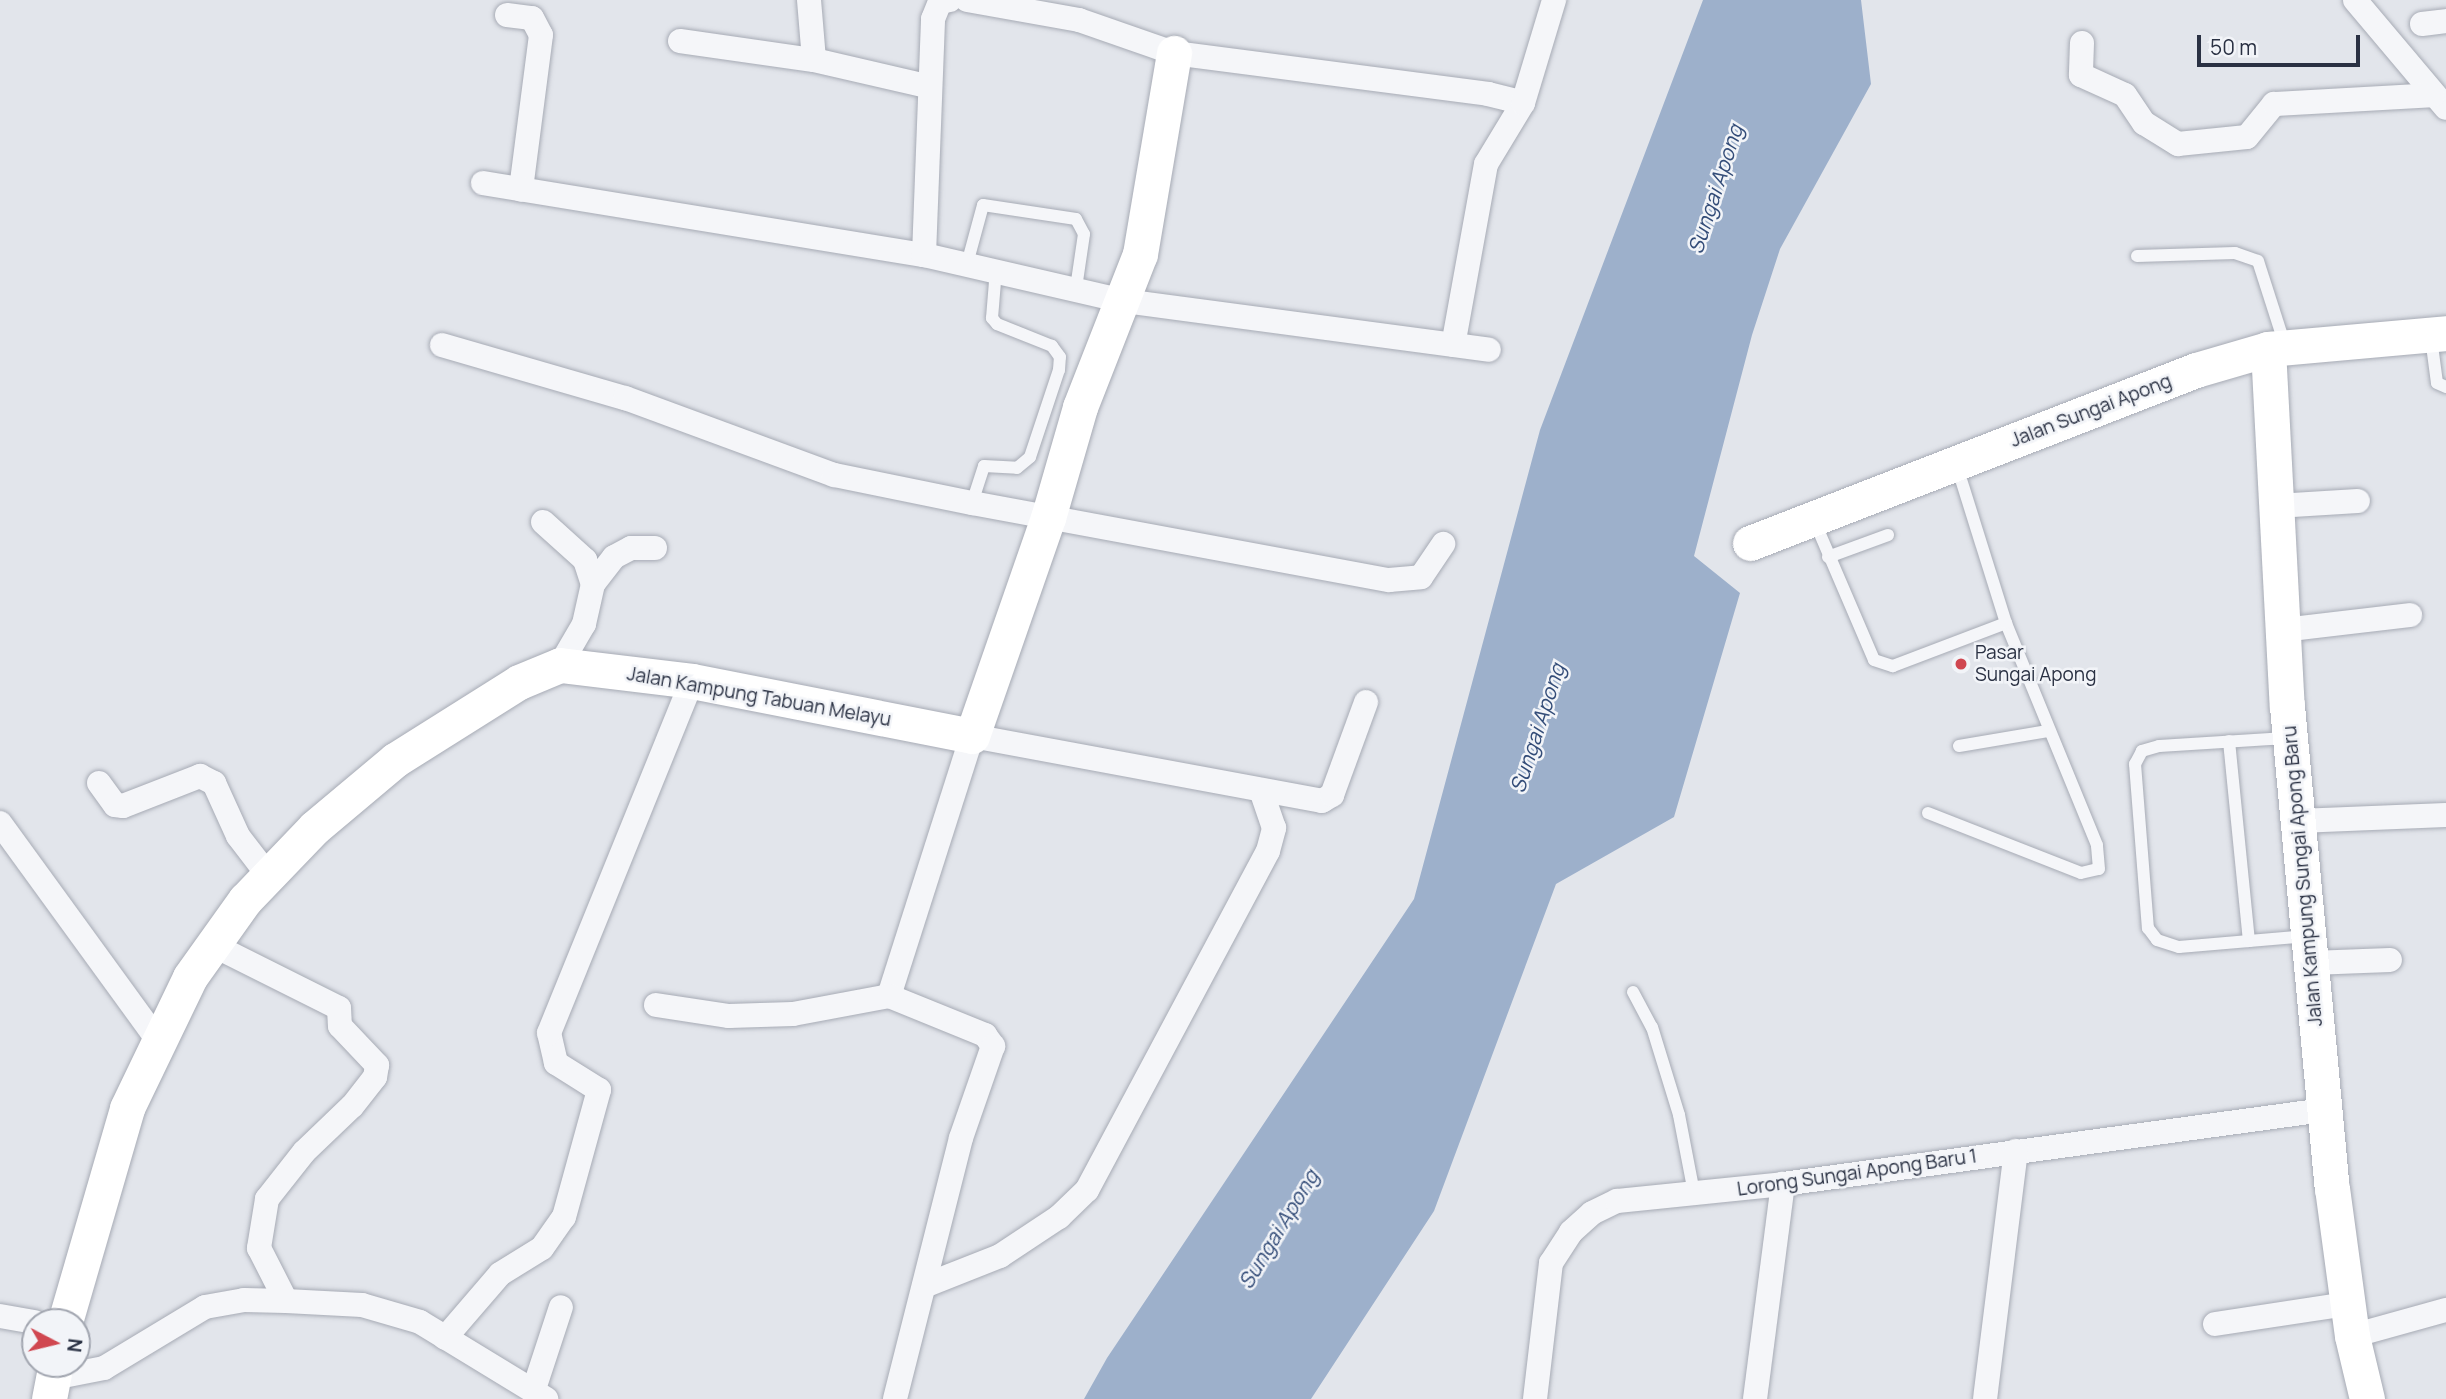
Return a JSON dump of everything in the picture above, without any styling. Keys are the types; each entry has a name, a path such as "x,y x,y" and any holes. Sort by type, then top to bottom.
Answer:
{"street":[{"path":"809,0 814,60"},
{"path":"924,255 927,86 933,19 940,2 950,0"},
{"path":"967,0 1080,10 1174,53 1488,94 1522,103"},
{"path":"1453,345 1486,164 1522,103 1554,0"},
{"path":"2355,0 2440,101"},
{"path":"507,15 532,19 541,35 521,190"},
{"path":"680,41 814,60 927,86"},
{"path":"2082,43 2081,75 2125,95 2144,123 2178,144 2247,137 2274,104 2440,101"},
{"path":"889,996 972,736 1048,518 1066,404 1124,301 1140,254 1174,53"},
{"path":"483,183 996,268 1124,301 1489,350"},
{"name":"Jalan Sungai Apong","path":"1750,543 2196,370 2277,349 2438,333"},
{"path":"442,345 625,398 834,475 972,503 1389,580 1421,577 1443,544"},
{"name":"Jalan Kampung Sungai Apong Baru","path":"2277,349 2276,506 2290,738 2324,1110 2350,1320 2367,1399"},
{"path":"2276,506 2358,501"},
{"path":"543,522 585,560 593,583 588,614 560,665"},
{"path":"593,583 614,557 631,548 655,548"},
{"path":"2283,630 2410,615"},
{"name":"Jalan Kampung Tabuan Melayu","path":"69,1308 106,1171 158,1039 211,944 268,876 314,828 395,760 519,682 560,665 692,681 1261,791 1326,800 1366,702"},
{"path":"445,1338 500,1274 542,1248 564,1217 599,1090 556,1063 550,1033 692,681"},
{"path":"99,783 115,805 124,806 200,776 214,783 238,836 268,876"},
{"path":"924,1286 1000,1256 1059,1217 1087,1190 1268,851 1274,828 1261,791"},
{"path":"2298,821 2446,815"},
{"path":"0,823 158,1039"},
{"path":"211,944 339,1008 340,1026 377,1065 375,1077 352,1106 304,1152 267,1199 259,1248 286,1301"},
{"path":"2309,949 2390,960"},
{"path":"656,1005 729,1016 768,1015 837,1008 889,996 985,1035 993,1046 961,1138 895,1399"},
{"name":"Lorong Sungai Apong Baru 1","path":"1535,1399 1551,1263 1571,1232 1592,1213 1617,1201 1783,1184 2324,1110"},
{"path":"1985,1399 2016,1151"},
{"path":"1755,1399 1783,1184"},
{"path":"53,1380 104,1368 205,1307 244,1300 286,1301 362,1305 420,1322 540,1394 561,1307"},
{"path":"2215,1325 2350,1320 2446,1310"},
{"path":"0,1316 21,1320"}],"lane":[{"path":"967,264 983,205 1076,219 1084,234 1076,288"},
{"path":"2137,256 2235,253 2258,261 2277,349"},
{"path":"972,503 984,466 1017,468 1030,457 1066,404 1060,357 1052,346 997,324 992,318 996,268"},
{"path":"2438,333 2437,383 2446,387"},
{"path":"1927,813 2081,873 2099,869 2097,845 2048,731 2006,623 1956,463"},
{"path":"1813,519 1874,660 1894,666 2006,623"},
{"path":"1828,557 1888,535"},
{"path":"1959,746 2048,731"},
{"path":"2290,738 2159,746 2142,751 2135,764 2148,928 2157,940 2179,947 2249,941 2309,949"},
{"path":"2229,741 2249,941"},
{"path":"1633,992 1653,1027 1679,1115 1693,1193"}],"water":[{"name":"Sungai Apong","path":"1703,0 1861,0 1871,84 1780,249 1752,335 1694,556 1740,593 1674,817 1556,884 1434,1211 1311,1399 1084,1399 1107,1358 1414,899 1540,430"}],"place":[{"name":"Pasar Sungai Apong","path":"1961,664"}]}
